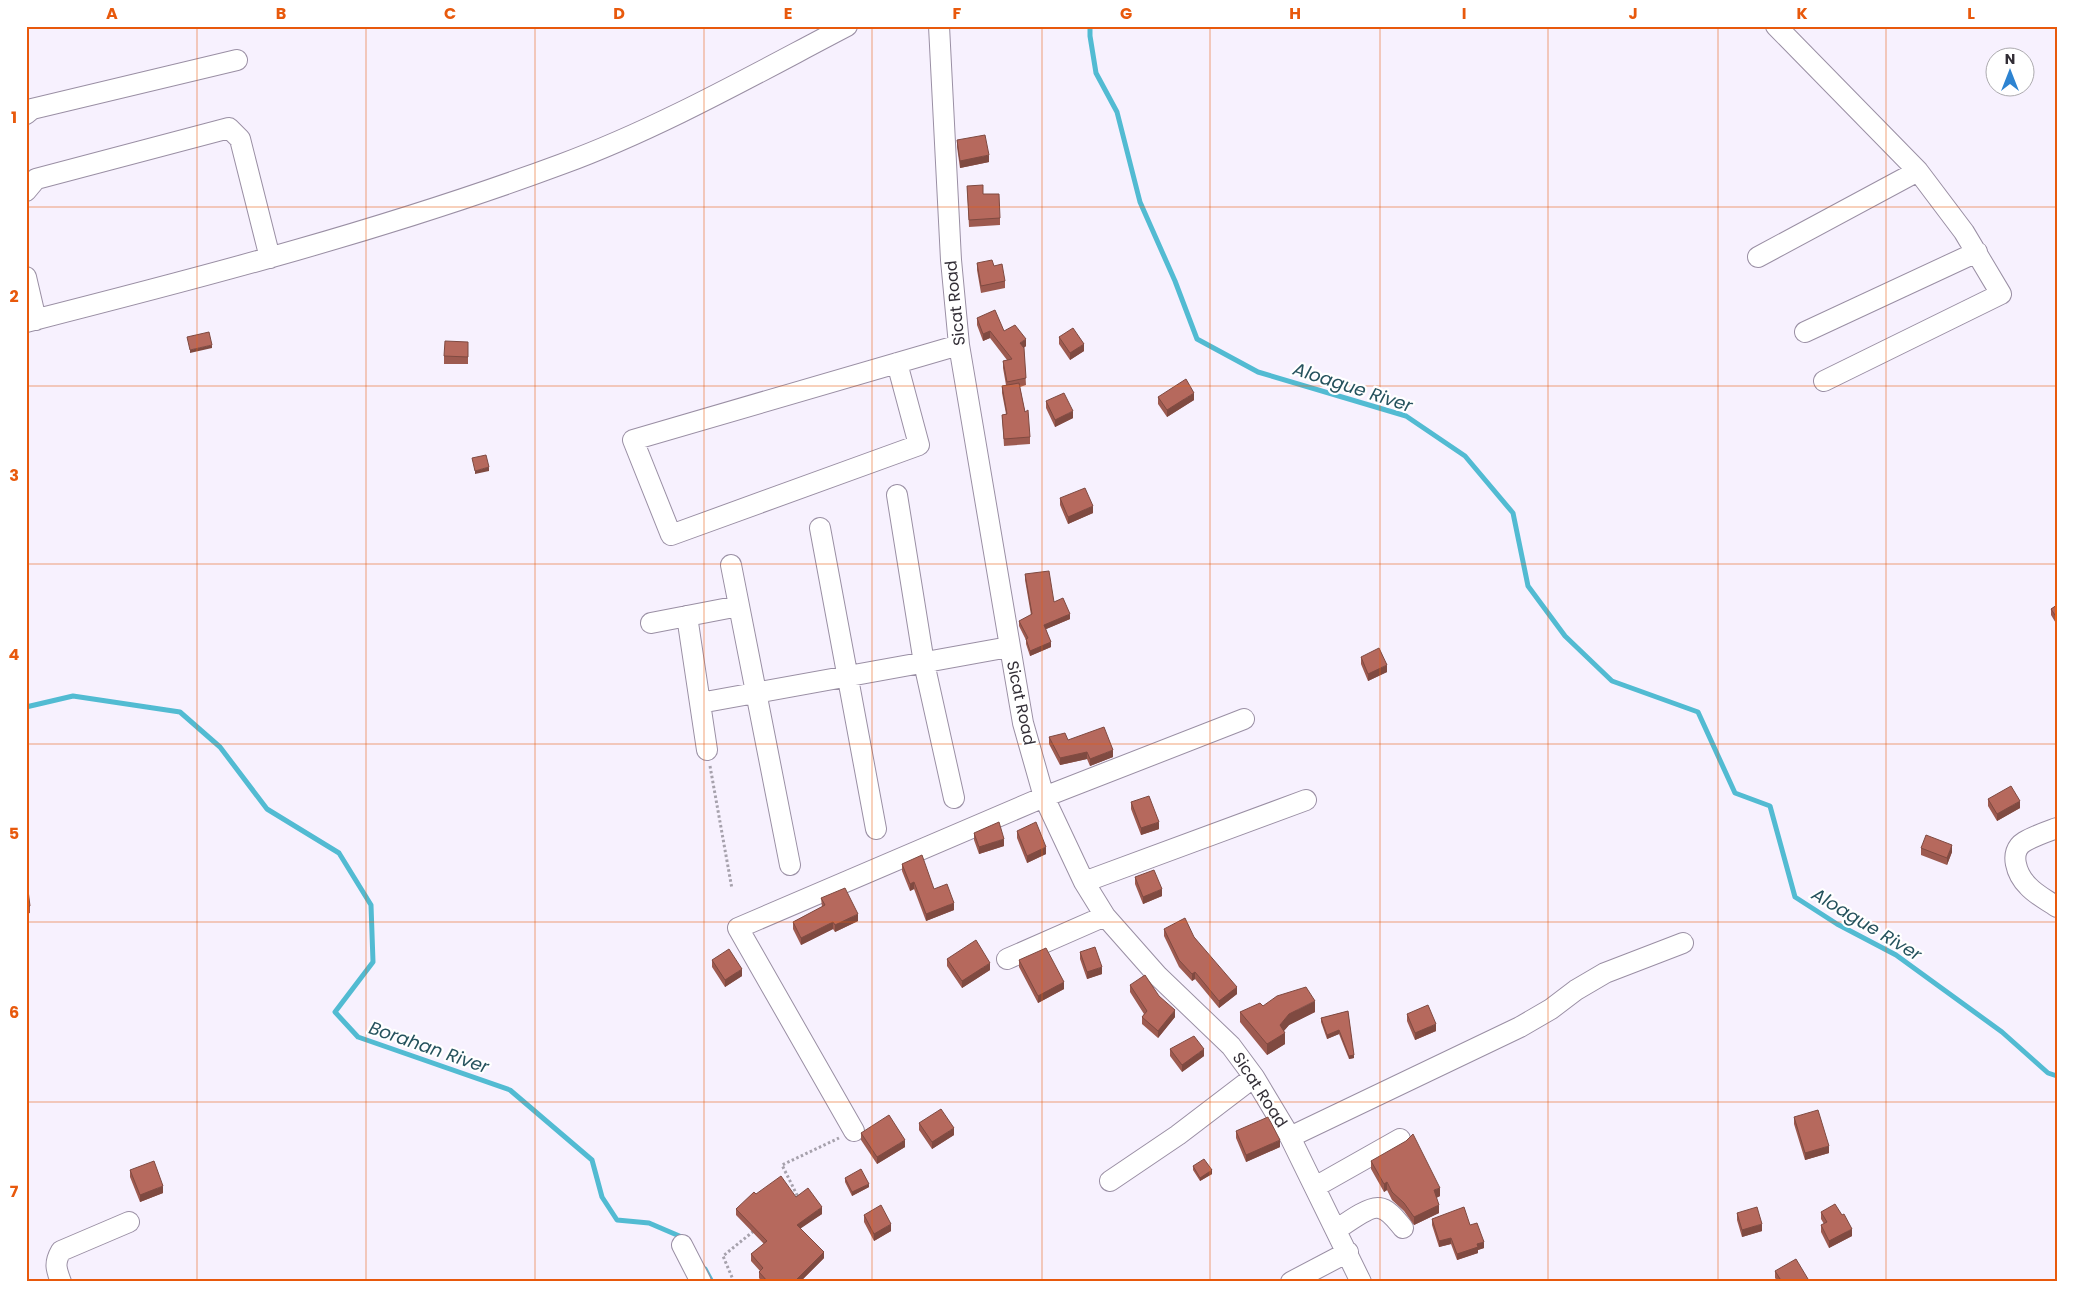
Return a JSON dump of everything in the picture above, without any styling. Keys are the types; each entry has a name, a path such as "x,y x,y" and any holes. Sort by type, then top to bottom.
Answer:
{"street":[{"path":"26,277 31,321 270,258 385,225 570,161 671,116 848,26"},
{"name":"Sicat Road","path":"939,26 950,260 959,345 1009,647 1024,723 1044,797 1084,882 1105,916 1158,976 1231,1046 1254,1077 1290,1137 1348,1252 1361,1282"},
{"path":"1776,26 1918,171 1977,252 2001,294 1824,381"},
{"path":"26,114 32,109 237,60"},
{"path":"26,191 36,179 228,128 240,139 270,258"},
{"path":"1758,257 1918,171"},
{"path":"1804,332 1977,252"},
{"path":"897,363 919,445 670,535 633,440 897,363 959,345"},
{"path":"897,495 924,663 954,798"},
{"path":"820,528 876,830"},
{"path":"731,565 790,865"},
{"path":"651,623 739,606"},
{"path":"687,616 707,750"},
{"path":"700,703 1009,647"},
{"path":"854,1131 738,928 1044,797 1244,719"},
{"path":"1084,882 1306,800"},
{"path":"2057,828 2024,842 2016,852 2015,859 2022,879 2033,891 2057,907"},
{"path":"1008,959 1105,916"},
{"path":"1290,1137 1520,1027 1605,973 1683,943"},
{"path":"1110,1181 1178,1135 1254,1077"},
{"path":"1315,1187 1400,1139"},
{"path":"1336,1230 1369,1209 1378,1207 1388,1212 1403,1228"},
{"path":"61,1282 56,1268 56,1260 61,1251 128,1222"},
{"path":"682,1245 701,1282"},
{"path":"1292,1282 1348,1252"}],"path":[{"path":"707,750 732,889"},
{"path":"790,1201 797,1195 782,1166 854,1131"},
{"path":"734,1282 723,1256 760,1226"}],"building":[{"path":"985,135 989,155 960,161 957,140"},
{"path":"983,185 983,194 999,194 1000,218 969,220 967,186"},
{"path":"992,260 994,266 1002,264 1005,281 981,286 977,263"},
{"path":"995,310 1004,331 1015,325 1026,339 1020,343 1024,348 1026,378 1007,382 1003,361 1012,359 990,331 983,334 977,318"},
{"path":"1073,328 1084,344 1070,353 1059,337"},
{"path":"209,332 212,345 190,350 187,337"},
{"path":"445,341 468,342 468,357 444,356"},
{"path":"1186,379 1194,393 1167,410 1158,397"},
{"path":"1019,383 1025,412 1028,410 1030,437 1004,439 1002,415 1007,414 1002,386"},
{"path":"1064,393 1073,411 1055,420 1046,401"},
{"path":"486,455 489,467 475,471 472,458"},
{"path":"1085,488 1093,506 1068,517 1060,498"},
{"path":"1049,571 1054,602 1063,598 1070,614 1044,625 1051,642 1030,651 1026,639 1028,638 1019,621 1032,614 1025,574"},
{"path":"2057,605 2057,618 2051,609"},
{"path":"1379,648 1387,665 1368,674 1361,657"},
{"path":"1104,727 1113,750 1090,759 1087,752 1060,758 1049,737 1065,733 1068,740"},
{"path":"2011,786 2020,801 1997,814 1988,799"},
{"path":"1149,796 1159,822 1141,828 1131,802"},
{"path":"999,822 1004,839 979,847 974,833"},
{"path":"1036,822 1046,847 1027,856 1017,831"},
{"path":"1926,835 1952,845 1947,858 1921,848"},
{"path":"922,855 934,889 947,884 954,903 926,914 914,882 910,884 902,864"},
{"path":"1154,870 1162,889 1143,897 1135,877"},
{"path":"845,888 858,914 835,925 833,922 801,938 793,922 825,905 821,898"},
{"path":"28,890 30,906 26,907 26,891"},
{"path":"1185,918 1194,937 1237,987 1219,1001 1195,972 1192,974 1179,960 1164,929"},
{"path":"976,940 990,963 962,981 947,959"},
{"path":"1095,947 1102,967 1087,972 1080,952"},
{"path":"1046,948 1064,982 1038,996 1019,960"},
{"path":"729,949 742,969 725,980 712,960"},
{"path":"1145,975 1159,996 1175,1010 1158,1031 1142,1017 1147,1011 1130,985"},
{"path":"1306,987 1315,1001 1289,1014 1280,1025 1285,1033 1267,1044 1240,1012 1260,1003 1263,1006 1277,996"},
{"path":"1428,1005 1436,1024 1415,1033 1407,1014"},
{"path":"1348,1011 1354,1055 1349,1056 1339,1030 1327,1035 1321,1018"},
{"path":"1194,1036 1204,1049 1182,1065 1170,1049"},
{"path":"941,1109 954,1128 932,1142 919,1123"},
{"path":"1818,1110 1829,1146 1805,1153 1794,1117"},
{"path":"889,1115 905,1140 877,1157 861,1133"},
{"path":"1268,1117 1280,1140 1246,1155 1236,1131"},
{"path":"1413,1134 1440,1188 1434,1190 1439,1205 1414,1217 1404,1203 1392,1192 1387,1182 1384,1184 1371,1161 1406,1141"},
{"path":"1204,1159 1212,1170 1200,1178 1193,1166"},
{"path":"154,1161 163,1186 140,1195 130,1170"},
{"path":"861,1169 869,1184 852,1192 845,1178"},
{"path":"781,1176 796,1197 808,1188 822,1207 797,1225 824,1252 794,1282 768,1282 759,1272 763,1268 751,1254 767,1241 736,1209 754,1192 756,1194"},
{"path":"1835,1204 1842,1215 1844,1214 1852,1229 1829,1241 1821,1225 1827,1222 1821,1212"},
{"path":"881,1205 891,1224 874,1234 864,1215"},
{"path":"1464,1207 1470,1225 1477,1223 1484,1242 1477,1244 1478,1247 1457,1254 1451,1238 1439,1241 1432,1219"},
{"path":"1757,1207 1762,1224 1742,1230 1737,1213"},
{"path":"1796,1259 1808,1279 1803,1282 1782,1282 1775,1271"}],"waterway":[{"name":"Aloague River","path":"1090,26 1096,73 1117,112 1140,202 1175,281 1197,339 1258,372 1406,416 1465,456 1513,513 1528,586 1565,636 1612,681 1698,712 1735,793 1770,806 1795,897 1837,924 1896,955 2002,1032 2048,1073 2057,1076"},
{"name":"Borahan River","path":"26,707 73,696 180,712 220,747 267,809 339,853 371,905 373,962 335,1012 358,1037 510,1090 592,1160 602,1197 617,1220 649,1223 684,1238"},
{"name":"Borahan River","path":"705,1269 712,1282"}]}
